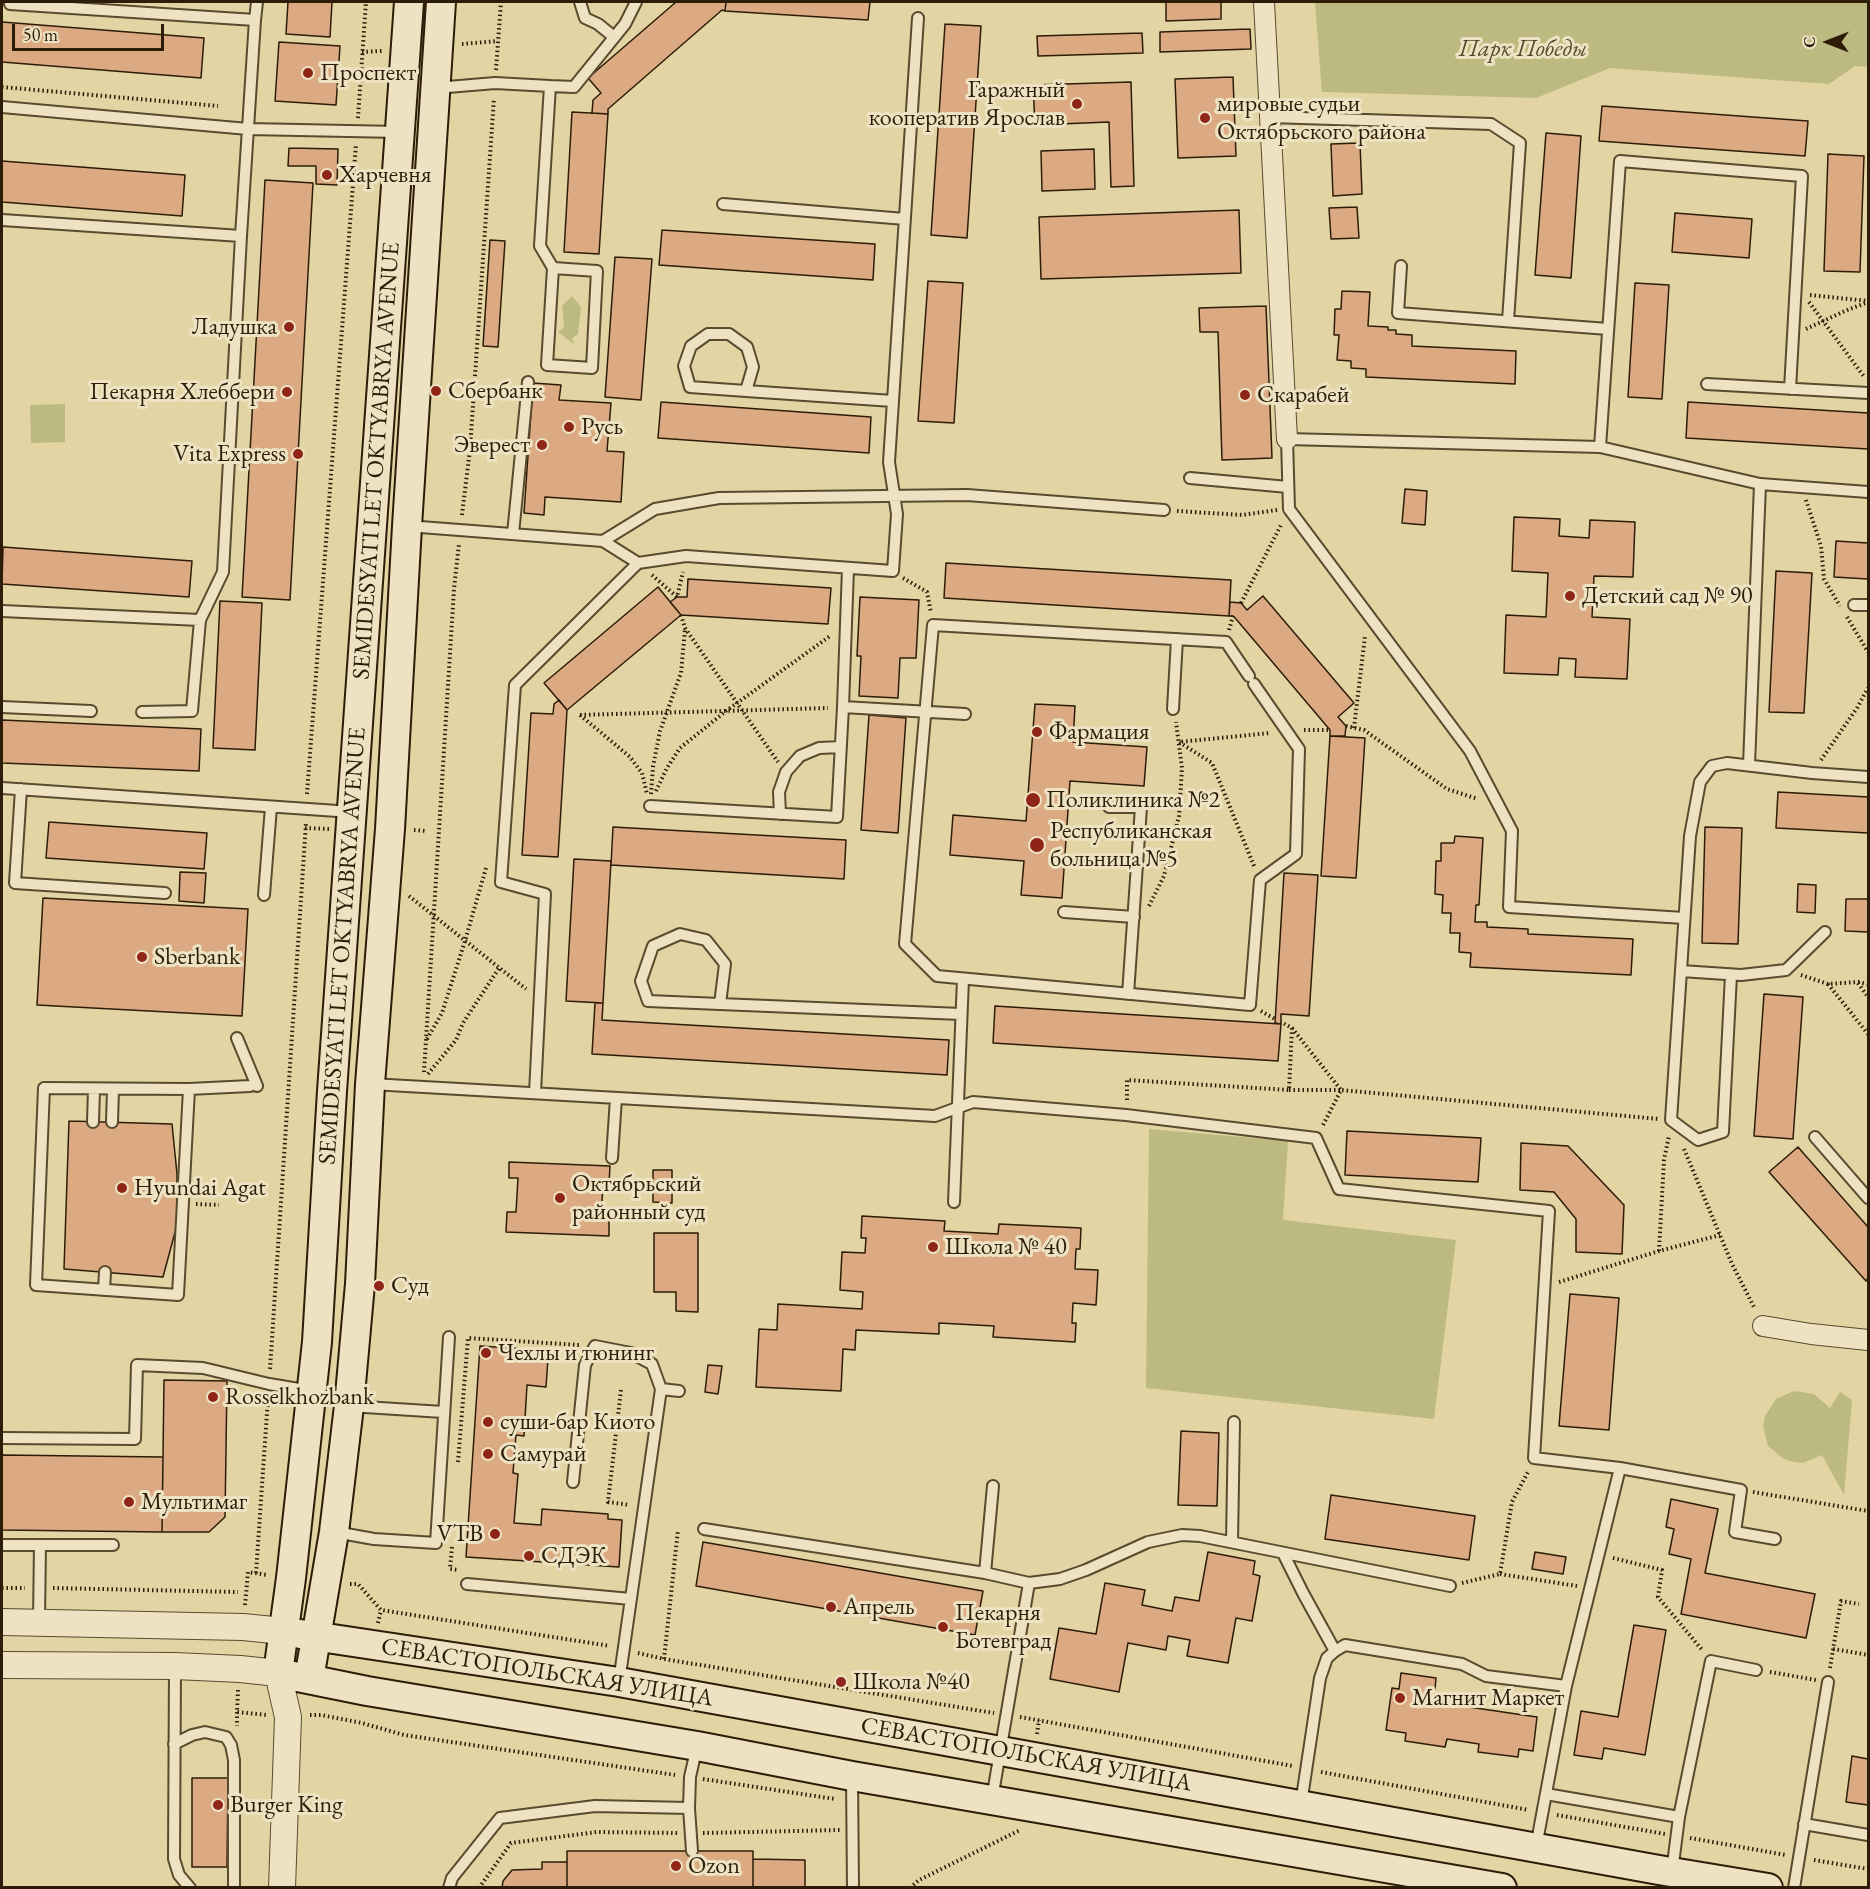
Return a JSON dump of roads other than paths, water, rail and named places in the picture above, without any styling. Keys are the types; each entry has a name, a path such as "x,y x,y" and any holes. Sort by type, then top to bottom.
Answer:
{"main road":[{"name":"SEMIDESYATI LET OKTYABRYA AVENUE","path":"278,1673 313,1391 409,2"},
{"name":"SEMIDESYATI LET OKTYABRYA AVENUE","path":"309,1679 334,1532 360,1284 370,1084 391,814 441,2"},
{"path":"403,87 436,88"},
{"path":"400,132 433,134"},
{"path":"373,524 407,526"},
{"path":"352,812 391,814"},
{"path":"332,1091 370,1084"},
{"name":"СЕВАСТОПОЛЬСКАЯ УЛИЦА","path":"283,1631 619,1682 1672,1872 1768,1887"},
{"name":"СЕВАСТОПОЛЬСКАЯ УЛИЦА","path":"278,1673 378,1693 697,1746 852,1789 992,1800 1388,1873 1502,1887"}],"street":[{"path":"1264,2 1287,439"},
{"path":"1763,1326 1869,1340"},
{"path":"2,1622 243,1627 283,1631"},
{"path":"2,1665 175,1666 278,1673"},
{"name":"SEMIDESYATI LET OKTYABRYA AVENUE","path":"278,1673 288,1717 282,1887"},
{"path":"288,1717 309,1679"}],"lane":[{"path":"142,712 192,711 200,620 223,572 241,236 257,2"},
{"path":"580,2 585,18 614,37"},
{"path":"436,88 495,83 574,87 625,24 636,2"},
{"path":"10,4 255,20"},
{"path":"535,1093 545,894 501,882 515,685 638,563 686,556 893,571 897,514 889,462 918,18"},
{"path":"550,86 540,246 553,268 548,365 592,368 597,271 553,268"},
{"path":"2,106 248,129 400,132"},
{"path":"1270,117 1491,124 1520,143 1508,321"},
{"path":"1600,447 1620,160 1802,176 1790,389"},
{"path":"723,204 905,219"},
{"path":"2,219 241,236"},
{"path":"1401,266 1398,313 1608,329"},
{"path":"746,391 753,367 747,347 729,334 708,334 691,346 684,366 690,387 746,391 893,400"},
{"path":"513,534 528,382"},
{"path":"1707,384 1869,393"},
{"path":"1684,918 1509,907 1512,831 1470,751 1289,508 1287,439 1600,447 1760,484 1869,492"},
{"path":"1190,478 1288,487"},
{"path":"1749,765 1760,484"},
{"path":"603,541 655,508 708,500 968,495 1164,510"},
{"path":"407,526 603,541 638,563"},
{"path":"650,806 837,817 848,568"},
{"path":"1854,604 1869,605"},
{"path":"2,611 200,620"},
{"path":"933,626 1177,639 1226,642 1299,749 1296,854 1260,880 1250,1005 936,976 904,945 933,626"},
{"path":"1173,709 1177,639"},
{"path":"2,707 92,711"},
{"path":"843,707 965,714"},
{"path":"780,813 779,792 786,772 800,756 819,748 840,747"},
{"path":"1731,975 1723,1132 1698,1140 1671,1120 1690,836 1700,782 1712,766 1727,763 1869,777"},
{"path":"2,788 352,812"},
{"path":"21,789 15,883 165,893"},
{"path":"264,895 271,807"},
{"path":"1109,807 1141,807 1128,994"},
{"path":"1065,912 1134,917"},
{"path":"1681,971 1741,975 1786,970 1825,932"},
{"path":"720,1004 725,964 706,940 680,934 653,946 641,981 648,1001 720,1004 961,1014"},
{"path":"954,1202 963,979"},
{"path":"189,1089 178,1295 36,1285 44,1088 189,1089 253,1086 237,1038"},
{"path":"370,1084 936,1116 973,1102 1126,1115 1316,1138 1339,1189 1549,1210 1534,1458 1620,1468 1741,1490 1735,1532 1775,1539"},
{"path":"93,1122 94,1089"},
{"path":"112,1122 113,1089"},
{"path":"612,1158 616,1098"},
{"path":"1815,1137 1869,1198"},
{"path":"104,1290 105,1272"},
{"path":"334,1532 374,1539 436,1543 449,1337"},
{"path":"573,1482 585,1365 595,1346 631,1353 652,1364 661,1389 619,1682"},
{"path":"2,1438 135,1439 136,1365 203,1368 269,1384 313,1391"},
{"path":"661,1389 679,1391"},
{"path":"349,1406 443,1412"},
{"path":"1232,1542 1234,1422"},
{"path":"1536,1847 1566,1686 1620,1468"},
{"path":"985,1573 993,1486"},
{"path":"704,1528 985,1573 1029,1583 1069,1576 1148,1542 1182,1535 1200,1536 1450,1586"},
{"path":"2,1545 113,1545"},
{"path":"39,1621 40,1545"},
{"path":"1283,1553 1335,1651"},
{"path":"992,1800 1029,1583"},
{"path":"467,1584 631,1599"},
{"path":"1301,1804 1320,1678 1327,1658 1345,1646 1462,1664 1485,1676 1566,1686"},
{"path":"1672,1872 1679,1816 1711,1661 1756,1670"},
{"path":"175,1666 174,1859 179,1875 190,1887"},
{"path":"1794,1887 1828,1682"},
{"path":"174,1744 192,1735 205,1732 226,1737 231,1745 234,1760 234,1887"},
{"path":"692,1851 689,1808 690,1777 697,1746"},
{"path":"852,1789 853,1887"},
{"path":"1546,1794 1679,1816"},
{"path":"449,1887 452,1878 500,1818 595,1806 689,1808"},
{"path":"1804,1824 1869,1834"}],"place":[{"name":"Проспект","path":"308,73"},
{"name":"Гаражный кооператив Ярослав","path":"1077,104"},
{"name":"мировые судьи Октябрьского района","path":"1205,118"},
{"name":"Харчевня","path":"327,175"},
{"name":"Ладушка","path":"289,327"},
{"name":"Сбербанк","path":"436,391"},
{"name":"Пекарня Хлеббери","path":"287,392"},
{"name":"Скарабей","path":"1245,395"},
{"name":"Русь","path":"569,427"},
{"name":"Эверест","path":"542,445"},
{"name":"Vita Express","path":"298,454"},
{"name":"Детский сад № 90","path":"1570,596"},
{"name":"Фармация","path":"1037,732"},
{"name":"Поликлиника №2","path":"1033,800"},
{"name":"Республиканская больница №5","path":"1037,845"},
{"name":"Sberbank","path":"142,957"},
{"name":"Hyundai Agat","path":"122,1188"},
{"name":"Октябрьский районный суд","path":"560,1198"},
{"name":"Школа № 40","path":"933,1247"},
{"name":"Суд","path":"379,1286"},
{"name":"Чехлы и тюнинг","path":"486,1353"},
{"name":"Rosselkhozbank","path":"213,1397"},
{"name":"суши-бар Киото","path":"488,1422"},
{"name":"Самурай","path":"488,1454"},
{"name":"Мультимаг","path":"129,1502"},
{"name":"VTB","path":"495,1534"},
{"name":"СДЭК","path":"529,1556"},
{"name":"Апрель","path":"831,1607"},
{"name":"Пекарня Ботевград","path":"943,1627"},
{"name":"Школа №40","path":"841,1682"},
{"name":"Магнит Маркет","path":"1400,1698"},
{"name":"Burger King","path":"218,1805"},
{"name":"Ozon","path":"676,1866"}],"park label":[{"name":"Парк Победы","path":"1523,49"}]}
